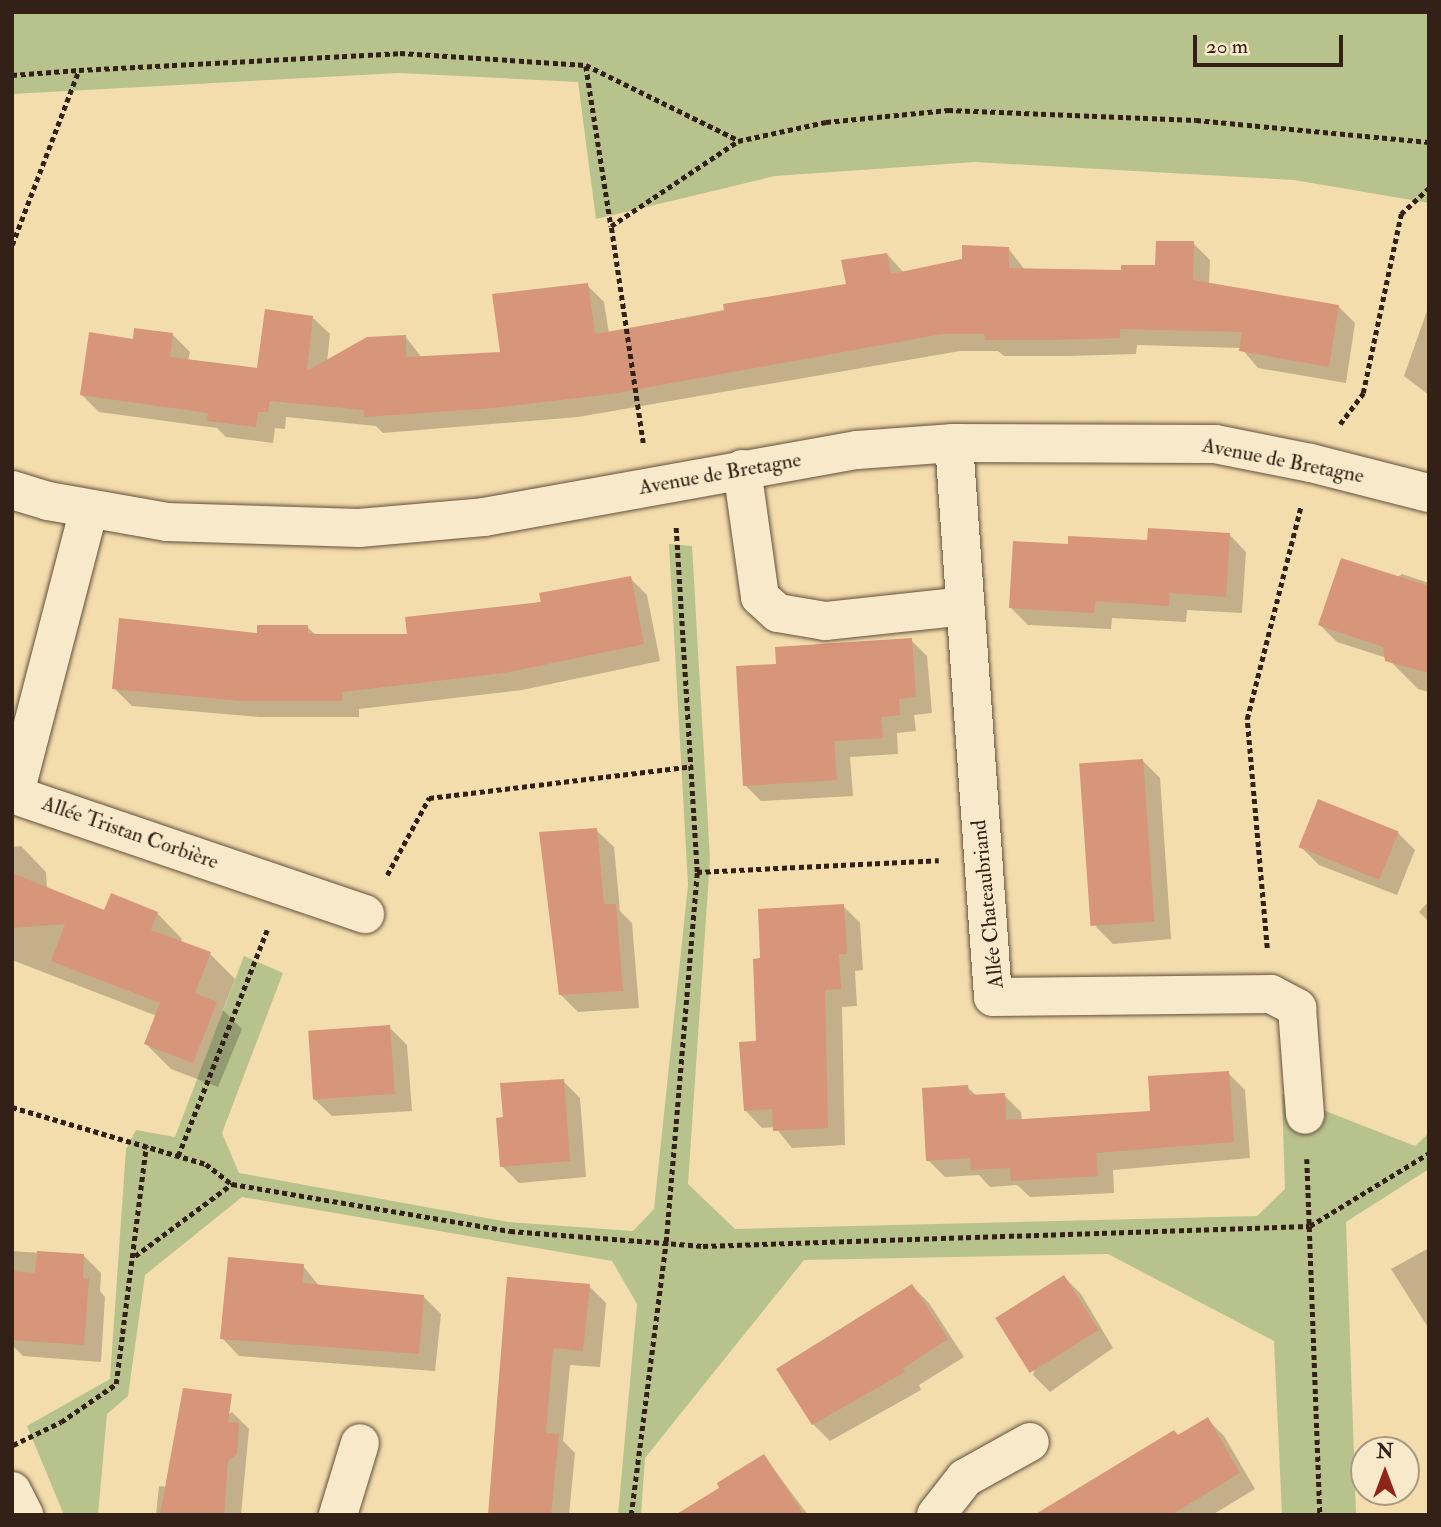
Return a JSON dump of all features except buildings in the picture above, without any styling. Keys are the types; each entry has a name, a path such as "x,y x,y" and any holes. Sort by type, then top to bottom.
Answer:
{"street":[{"name":"Avenue de Bretagne","path":"12,489 89,509 167,522 359,528 484,517 858,450 954,443 1215,444 1311,463 1429,493"},
{"name":"Allée Chateaubriand","path":"954,443 993,997 1271,994"},
{"path":"742,469 760,597 779,612 825,621 965,606"},
{"name":"Allée Tristan Corbière","path":"89,509 14,793 365,914"},
{"path":"1271,994 1297,1008 1305,1115"},
{"path":"936,1515 965,1478 1030,1442"},
{"path":"338,1515 360,1443"},
{"path":"12,1491 24,1515"}],"path":[{"path":"12,75 400,53 586,65 738,141"},
{"path":"586,65 611,226 662,484 692,766 697,872 666,1242 631,1515"},
{"path":"12,245 79,70"},
{"path":"611,226 738,141 826,122 948,110 1196,120 1429,142"},
{"path":"1271,994 1247,719 1311,463 1363,393 1401,214 1429,188"},
{"path":"365,914 429,798 692,766"},
{"path":"697,872 982,858"},
{"path":"178,1156 285,887"},
{"path":"12,1107 206,1164 232,1184 510,1231 703,1246 1310,1226 1429,1153"},
{"path":"1305,1115 1320,1515"},
{"path":"12,1445 61,1422 116,1384 146,1146"},
{"path":"134,1257 232,1184"}],"green space":[{"path":"12,12 1429,12 1429,203 1294,180 975,162 775,176 596,219 578,82 399,73 12,94"},
{"path":"669,544 692,546 710,859 688,1184 735,1229 1257,1216 1285,1189 1282,1094 1415,1146 1429,1133 1429,1169 1346,1222 1353,1436 1350,1436 1350,1506 1356,1506 1356,1515 1282,1515 1274,1341 1108,1254 804,1260 645,1458 641,1515 618,1515 637,1304 612,1261 242,1197 145,1275 128,1396 107,1414 98,1515 64,1515 27,1426 110,1379 126,1149 136,1130 175,1137 244,956 283,973 222,1133 239,1173 508,1222 633,1231 654,1209 688,885"}]}
